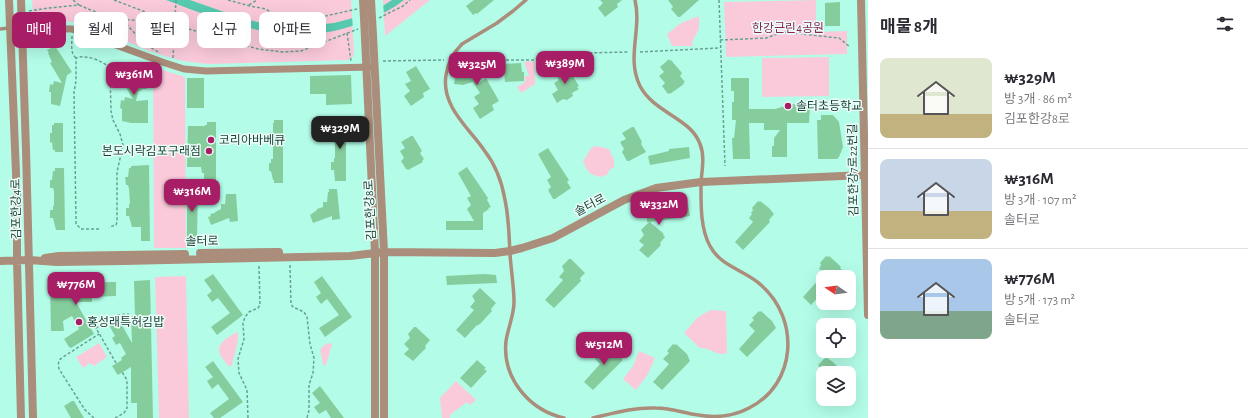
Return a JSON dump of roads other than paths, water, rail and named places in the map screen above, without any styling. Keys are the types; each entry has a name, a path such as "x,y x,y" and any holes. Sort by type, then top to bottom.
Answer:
{"street":[{"name":"김포한강4로","path":"9,0 17,198 21,418"},
{"name":"김포한강4로","path":"21,0 21,12"},
{"name":"김포한강8로","path":"363,0 374,67 384,252 384,418"},
{"name":"김포한강8로","path":"371,0 369,36 365,67 375,253 375,418"},
{"name":"김포한강7로22번길","path":"861,0 868,315"},
{"path":"66,29 72,29 184,69 206,71 374,67"},
{"name":"김포한강4로","path":"22,48 33,418"},
{"name":"솔터로","path":"0,261 29,260 79,262 290,256 350,256 384,252 488,253 510,251 535,245 553,238 624,200 643,192 670,185 702,182 865,175"},
{"name":"솔터로","path":"29,260 59,256 352,250 375,253"}],"lane":[{"path":"526,0 497,23 462,44 449,60 445,77 445,93 453,110 485,150 499,178 506,201 510,236 514,302 514,309 506,341 508,367 515,382 529,400 544,411 564,418"},
{"path":"592,418 621,410 647,408 666,409 698,416 726,415 740,412 759,402 774,388 782,374 786,361 788,337 785,323 780,310 771,295 762,285 750,276 726,264 712,250 706,238 703,227 703,165 700,142 696,135 684,124 663,111 645,94 637,77 634,52 638,16 635,0"},
{"path":"0,29 10,28"}],"place":[{"name":"솔터초등학교","path":"788,106"},
{"name":"코리아바베큐","path":"211,140"},
{"name":"본도시락김포구래점","path":"209,151"},
{"name":"홍성래특허김밥","path":"79,322"}],"park label":[{"name":"한강근린4공원","path":"788,28"}]}
